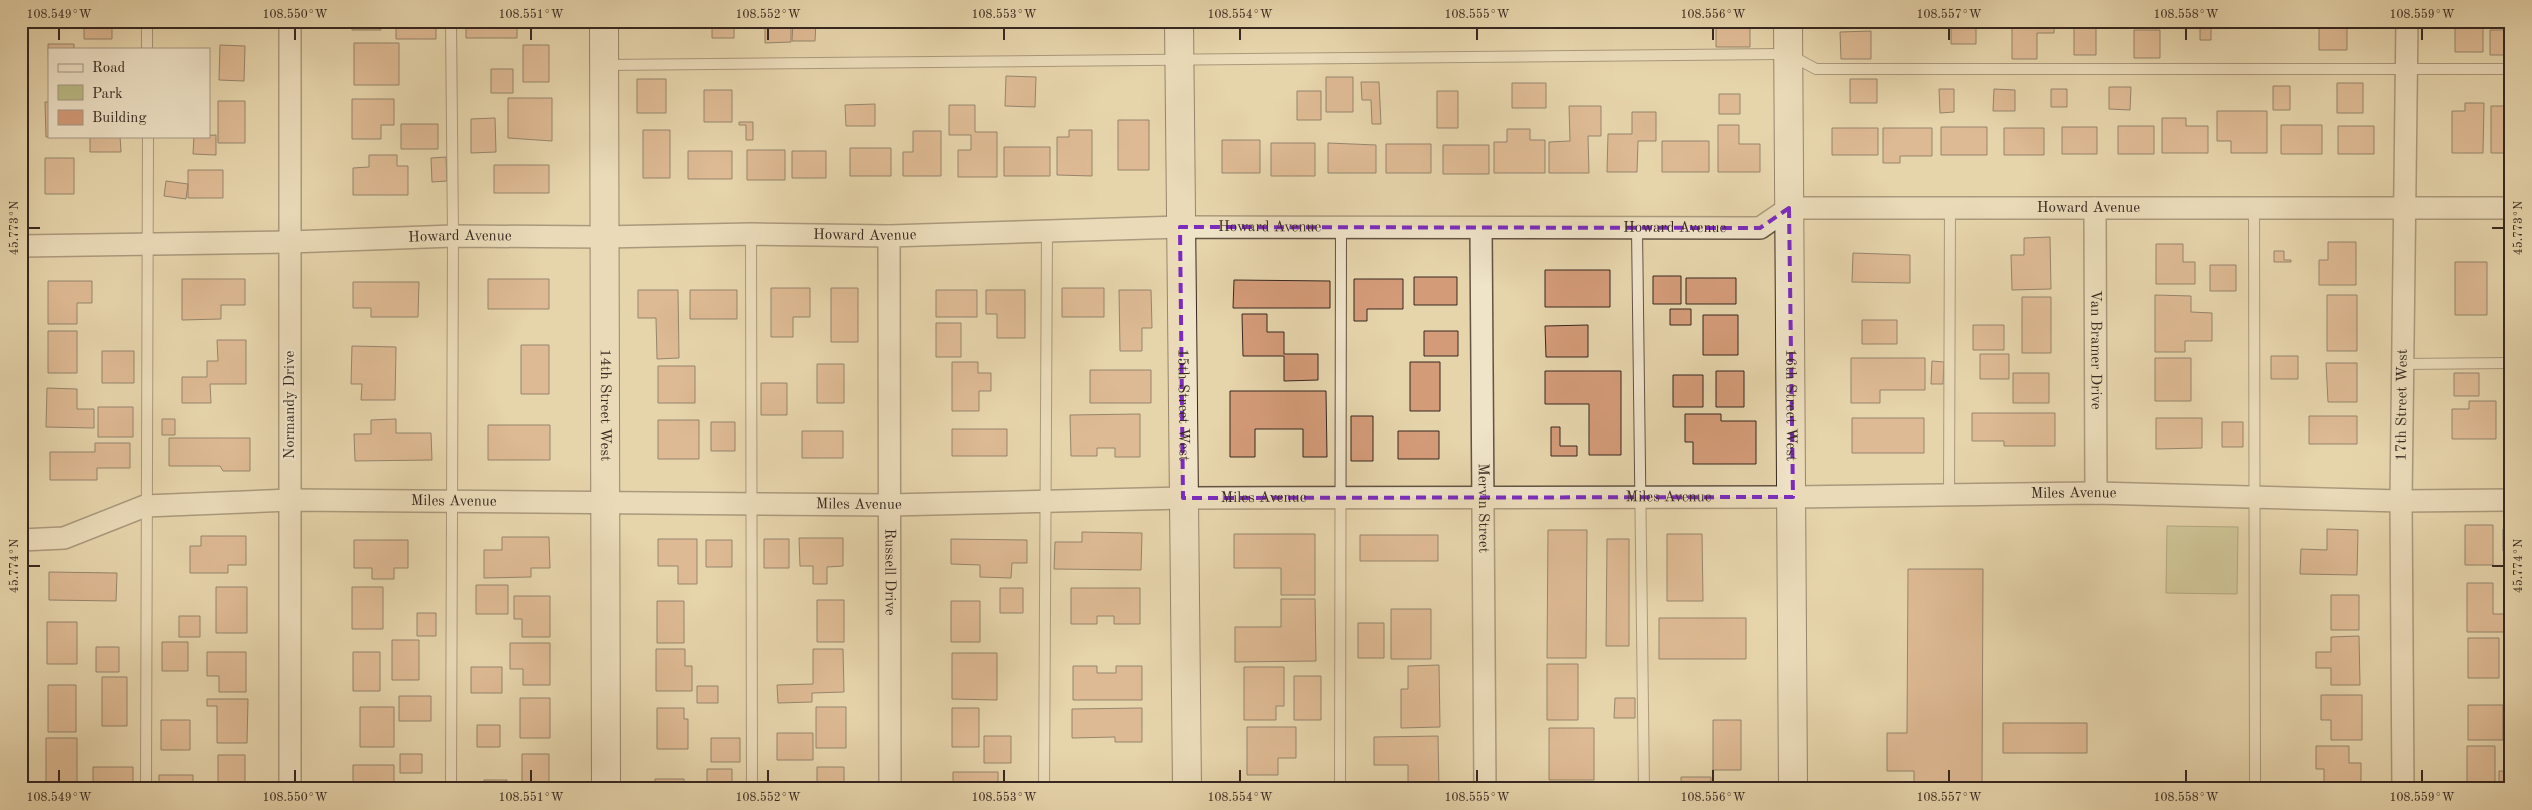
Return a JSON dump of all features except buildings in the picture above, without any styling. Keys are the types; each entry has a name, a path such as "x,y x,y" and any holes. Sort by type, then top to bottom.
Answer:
{"street":[{"name":"Normandy Drive","path":"290,21 290,789"},
{"name":"14th Street West","path":"604,21 606,789"},
{"name":"15th Street West","path":"1179,21 1187,789"},
{"name":"16th Street West","path":"1788,21 1793,497 1793,789"},
{"name":"17th Street West","path":"2403,789 2401,501 2406,21"},
{"name":"Howard Avenue","path":"21,246 290,242 453,236 604,237 751,234 889,236 1180,227 1760,228 1789,208 2511,208"},
{"name":"Van Bramer Drive","path":"2095,208 2096,493"},
{"name":"Mervin Street","path":"1481,228 1485,789"},
{"name":"Russell Drive","path":"889,236 890,789"},
{"name":"Miles Avenue","path":"21,540 64,538 145,506 290,500 452,500 606,504 890,504 1183,498 1483,496 1793,497 2096,493 2401,501 2511,500"}],"lane":[{"path":"147,21 147,48"},
{"path":"451,21 453,236 452,789"},
{"path":"604,64 1788,54 1816,69 2511,69"},
{"path":"146,789 145,506 148,138"},
{"path":"1949,494 1950,208"},
{"path":"2254,208 2255,789"},
{"path":"1340,789 1339,497 1341,228"},
{"path":"1637,228 1644,789"},
{"path":"1044,789 1044,502 1047,231"},
{"path":"751,234 753,503 752,789"},
{"path":"2402,364 2511,364"}],"highlighted area":[{"path":"1789,208 1793,497 1183,498 1180,227 1760,228"}],"green space":[{"path":"2167,526 2238,527 2237,594 2166,593"}]}
